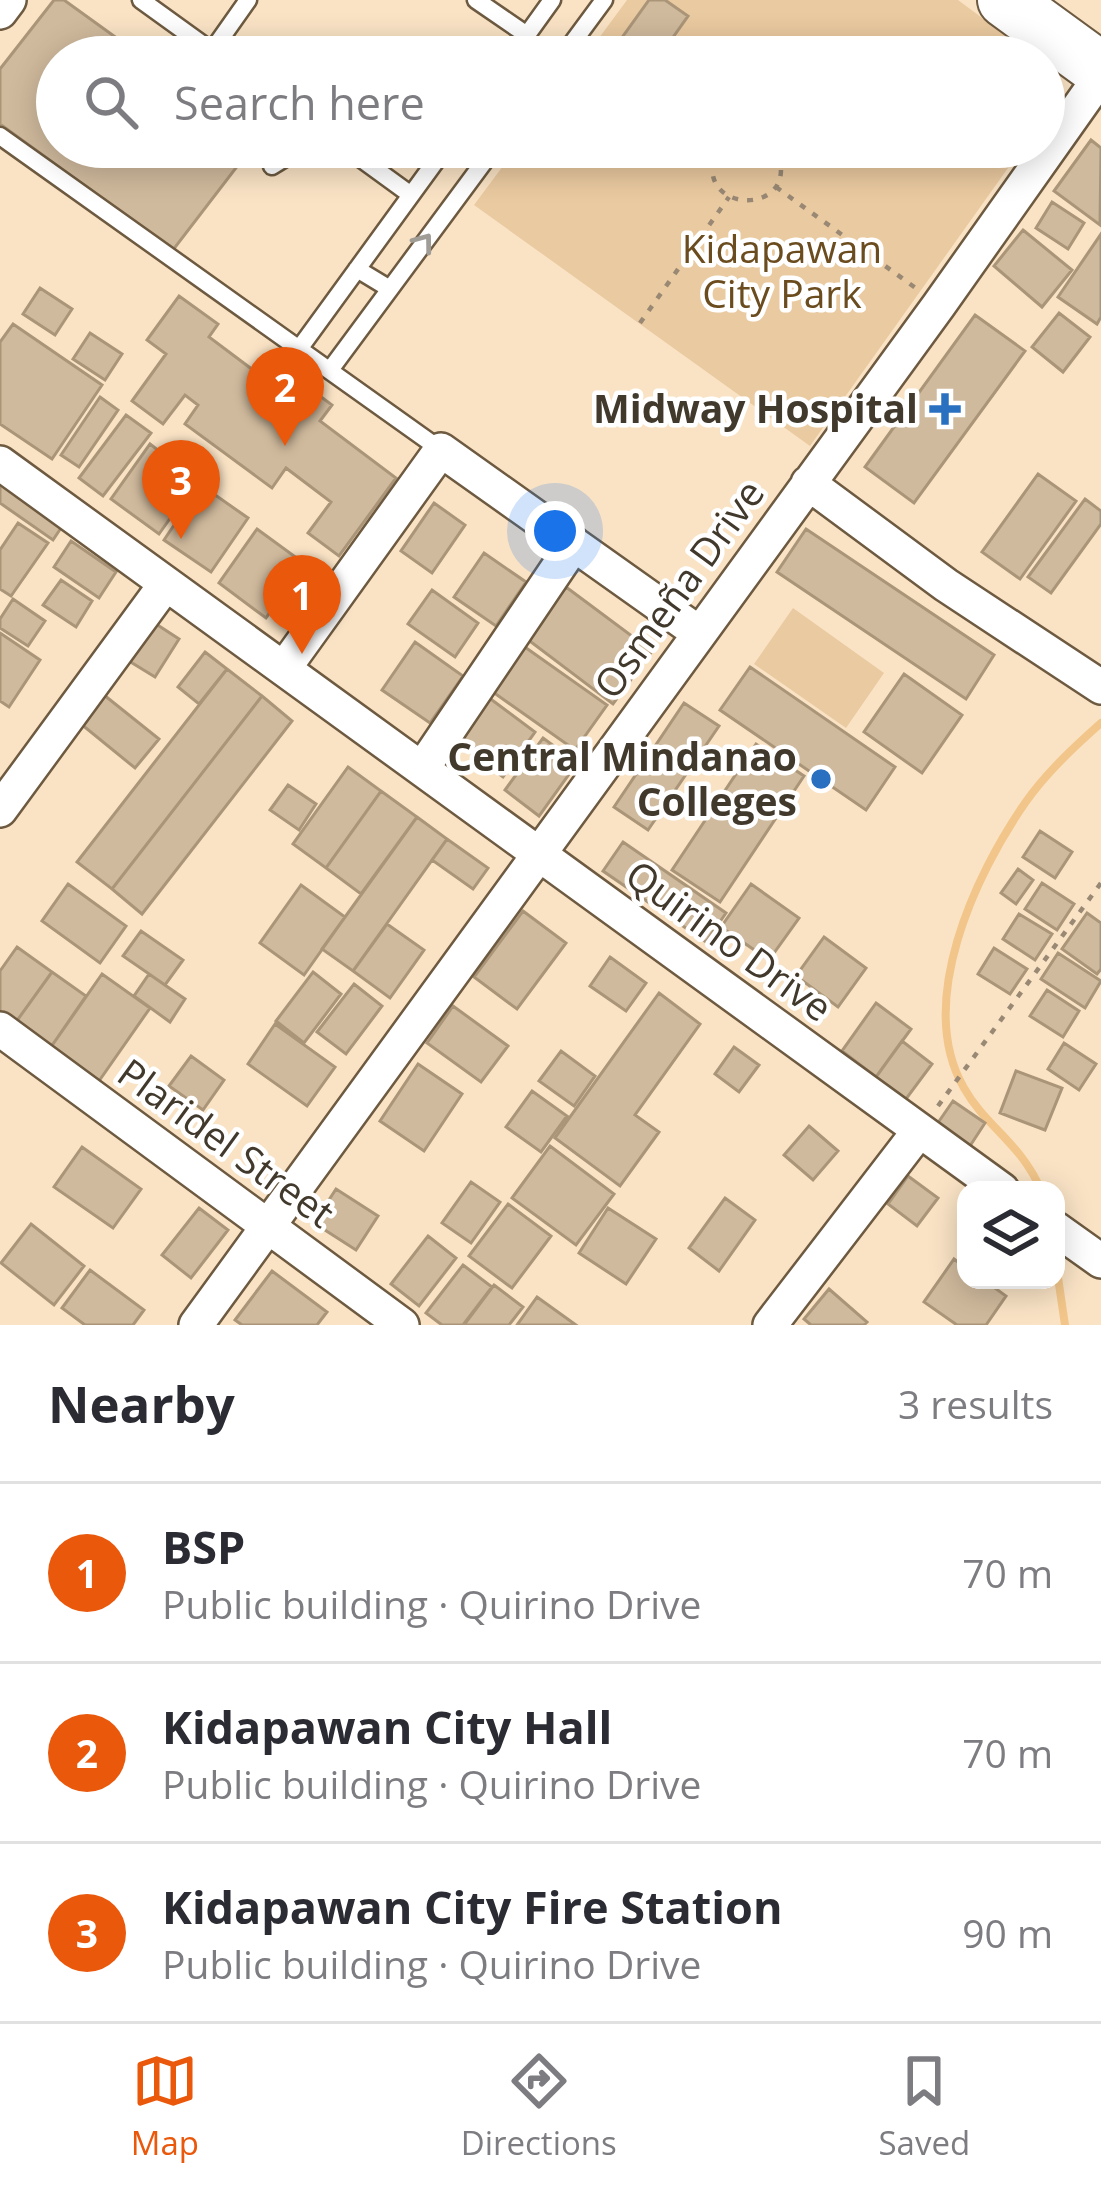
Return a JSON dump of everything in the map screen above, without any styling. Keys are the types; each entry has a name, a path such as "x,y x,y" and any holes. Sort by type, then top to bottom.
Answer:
{"highway":[{"path":"1005,0 1052,36"},
{"path":"1065,46 1101,73"}],"street":[{"path":"0,13 9,0"},
{"name":"Osmeña Drive","path":"1065,125 1101,73"},
{"name":"Osmeña Drive","path":"196,1325 1035,168"},
{"path":"285,668 441,450 698,633"},
{"name":"Quirino Drive","path":"0,463 538,854 927,1120 991,1181"},
{"path":"808,483 946,585 1101,687"},
{"path":"422,770 574,544"},
{"path":"0,810 165,585"},
{"name":"Plaridel Street","path":"0,1029 403,1325"},
{"path":"770,1325 927,1120"},
{"path":"1065,1235 1096,1257"}],"lane":[{"path":"141,0 191,36"},
{"path":"227,36 248,0"},
{"path":"476,0 527,35 553,0"},
{"path":"577,36 604,0"},
{"path":"0,136 36,162"},
{"path":"45,168 441,450"},
{"path":"374,168 411,195"},
{"path":"299,349 431,168"},
{"path":"330,370 479,168"},
{"path":"357,269 390,289"}],"path":[{"path":"712,168 720,189 739,201 759,200 776,187 781,168"},
{"path":"776,187 939,305"},
{"path":"640,323 729,197"},
{"path":"927,1120 1101,884"}],"green space":[{"path":"627,0 958,0 1007,36 600,36"},
{"name":"Kidapawan City Park","path":"501,168 1008,168 810,446 474,205"},
{"path":"793,608 884,673 846,728 754,664"}],"building":[{"path":"54,0 64,0 114,36 36,36 36,150 0,124 0,69"},
{"path":"649,0 665,0 688,16 674,36 623,36"},
{"path":"1091,140 1101,148 1100,225 1054,191"},
{"path":"60,168 236,168 173,250"},
{"path":"1052,202 1084,223 1068,249 1036,228"},
{"path":"1023,230 1072,270 1042,307 994,266"},
{"path":"1101,234 1101,317 1097,324 1058,297"},
{"path":"40,288 72,309 55,335 23,314"},
{"path":"179,296 218,324 209,337 269,382 280,366 332,405 320,421 396,478 339,556 308,533 331,502 286,468 272,488 185,424 198,405 185,395 163,424 132,401 166,354 147,340"},
{"path":"1059,313 1090,337 1063,372 1032,347"},
{"name":"Midway Hospital","path":"975,315 1025,351 914,503 865,467"},
{"path":"13,324 102,385 52,459 0,424 0,342"},
{"path":"90,333 122,354 105,380 73,359"},
{"path":"100,397 118,410 79,467 61,455"},
{"path":"126,415 151,433 103,496 79,478"},
{"path":"150,444 163,454 153,467 188,493 159,534 111,499"},
{"path":"1038,474 1076,501 1020,579 982,552"},
{"path":"0,480 63,525 53,540 0,503"},
{"path":"201,485 248,518 211,572 164,540"},
{"path":"1085,499 1101,511 1101,524 1051,593 1028,577"},
{"path":"434,503 465,525 432,573 401,551"},
{"path":"18,523 48,543 11,596 0,589 0,550"},
{"path":"257,529 305,564 266,618 219,583"},
{"path":"806,529 994,655 966,699 777,572"},
{"path":"71,541 116,572 99,598 54,567"},
{"path":"484,553 526,582 496,626 454,597"},
{"path":"61,580 92,601 76,627 43,605"},
{"path":"566,587 652,651 613,704 527,639"},
{"path":"432,590 478,623 455,657 408,624"},
{"path":"13,599 45,621 28,646 0,628 0,619"},
{"path":"153,622 179,639 155,677 129,661"},
{"path":"0,633 40,660 9,707 0,701"},
{"path":"415,642 463,676 430,723 382,690"},
{"path":"522,645 607,705 575,750 490,690"},
{"path":"205,652 227,669 199,704 178,687"},
{"path":"750,667 895,767 866,810 720,710"},
{"path":"227,669 262,696 112,889 77,862"},
{"path":"904,674 962,715 922,773 864,732"},
{"path":"104,695 159,739 135,768 81,724"},
{"path":"262,696 292,721 142,914 112,889"},
{"path":"488,697 535,732 503,777 455,741"},
{"path":"684,703 719,726 648,830 614,807"},
{"path":"543,738 577,763 539,816 505,790"},
{"path":"756,744 804,776 720,902 672,870"},
{"path":"348,767 381,791 326,868 293,844"},
{"path":"288,785 316,804 299,830 270,810"},
{"path":"381,791 417,817 361,894 326,868"},
{"path":"417,817 447,839 353,971 322,949"},
{"path":"1040,831 1072,852 1055,878 1023,857"},
{"path":"447,839 488,868 473,889 432,860"},
{"path":"623,842 726,913 706,942 603,871"},
{"path":"1018,869 1033,880 1016,904 1001,893"},
{"path":"1042,883 1074,904 1057,930 1025,909"},
{"path":"68,884 126,926 100,963 42,921"},
{"path":"751,884 799,918 769,960 721,927"},
{"path":"301,885 345,917 304,975 260,943"},
{"path":"523,911 566,943 517,1009 474,977"},
{"path":"1087,913 1101,923 1097,974 1062,949"},
{"path":"1019,914 1052,934 1035,960 1003,939"},
{"path":"387,924 424,950 390,998 353,971"},
{"path":"141,931 183,960 165,985 123,956"},
{"path":"824,937 866,968 838,1007 796,976"},
{"path":"17,947 52,972 16,1022 0,1011 0,971"},
{"path":"994,948 1027,969 1010,994 978,974"},
{"path":"1058,953 1101,981 1085,1008 1041,979"},
{"path":"610,957 646,983 626,1011 590,986"},
{"path":"52,972 86,996 51,1047 16,1022"},
{"path":"313,972 341,994 304,1043 276,1021"},
{"path":"102,974 150,1008 99,1081 51,1047"},
{"path":"149,974 185,999 170,1022 134,996"},
{"path":"354,984 382,1006 346,1054 317,1032"},
{"path":"1047,990 1079,1011 1063,1037 1030,1016"},
{"path":"659,993 700,1024 635,1115 659,1132 620,1186 555,1138"},
{"path":"876,1003 911,1029 876,1077 842,1051"},
{"path":"453,1006 508,1046 481,1082 427,1043"},
{"path":"275,1024 335,1067 307,1106 248,1064"},
{"path":"902,1041 932,1064 906,1099 876,1077"},
{"path":"1064,1043 1096,1064 1079,1090 1048,1069"},
{"path":"734,1047 759,1065 739,1092 715,1074"},
{"path":"561,1051 595,1076 574,1106 539,1081"},
{"path":"191,1056 224,1080 203,1110 169,1086"},
{"path":"418,1064 462,1094 424,1151 380,1121"},
{"path":"1016,1071 1062,1088 1045,1130 1000,1113"},
{"path":"532,1091 567,1116 541,1152 506,1127"},
{"path":"953,1101 985,1123 968,1149 935,1127"},
{"path":"809,1126 838,1151 813,1180 784,1155"},
{"path":"550,1146 614,1194 576,1245 512,1198"},
{"path":"82,1147 141,1189 113,1228 54,1187"},
{"path":"908,1176 938,1198 917,1226 888,1204"},
{"path":"471,1182 500,1202 471,1243 442,1223"},
{"path":"336,1189 378,1216 356,1250 314,1223"},
{"path":"725,1198 755,1220 719,1271 689,1248"},
{"path":"508,1204 551,1236 512,1288 469,1256"},
{"path":"199,1208 228,1230 191,1278 162,1255"},
{"path":"608,1208 656,1239 626,1284 579,1253"},
{"path":"31,1224 84,1266 54,1305 1,1263"},
{"path":"428,1236 456,1258 419,1306 391,1284"},
{"path":"954,1259 957,1289 996,1289 1006,1296 986,1325 957,1325 924,1302"},
{"path":"463,1265 492,1287 463,1325 442,1325 426,1313"},
{"path":"90,1270 144,1310 133,1325 85,1325 62,1308"},
{"path":"272,1271 327,1312 317,1325 242,1325 235,1320"},
{"path":"494,1285 523,1307 509,1325 464,1325"},
{"path":"829,1289 867,1322 811,1325 804,1319"},
{"path":"537,1297 576,1325 517,1325"}],"waterway":[{"path":"1037,1181 964,1088 951,1054 946,1018 949,979 971,902 1006,832 1042,781 1101,723"},
{"path":"1060,1289 1065,1325"}],"place":[{"name":"Midway Hospital","path":"945,409"},
{"name":"Kidapawan City Hall","path":"285,446"},
{"name":"Kidapawan City Fire Station","path":"181,539"},
{"name":"BSP","path":"302,654"},
{"name":"Central Mindanao Colleges","path":"821,779"}]}
